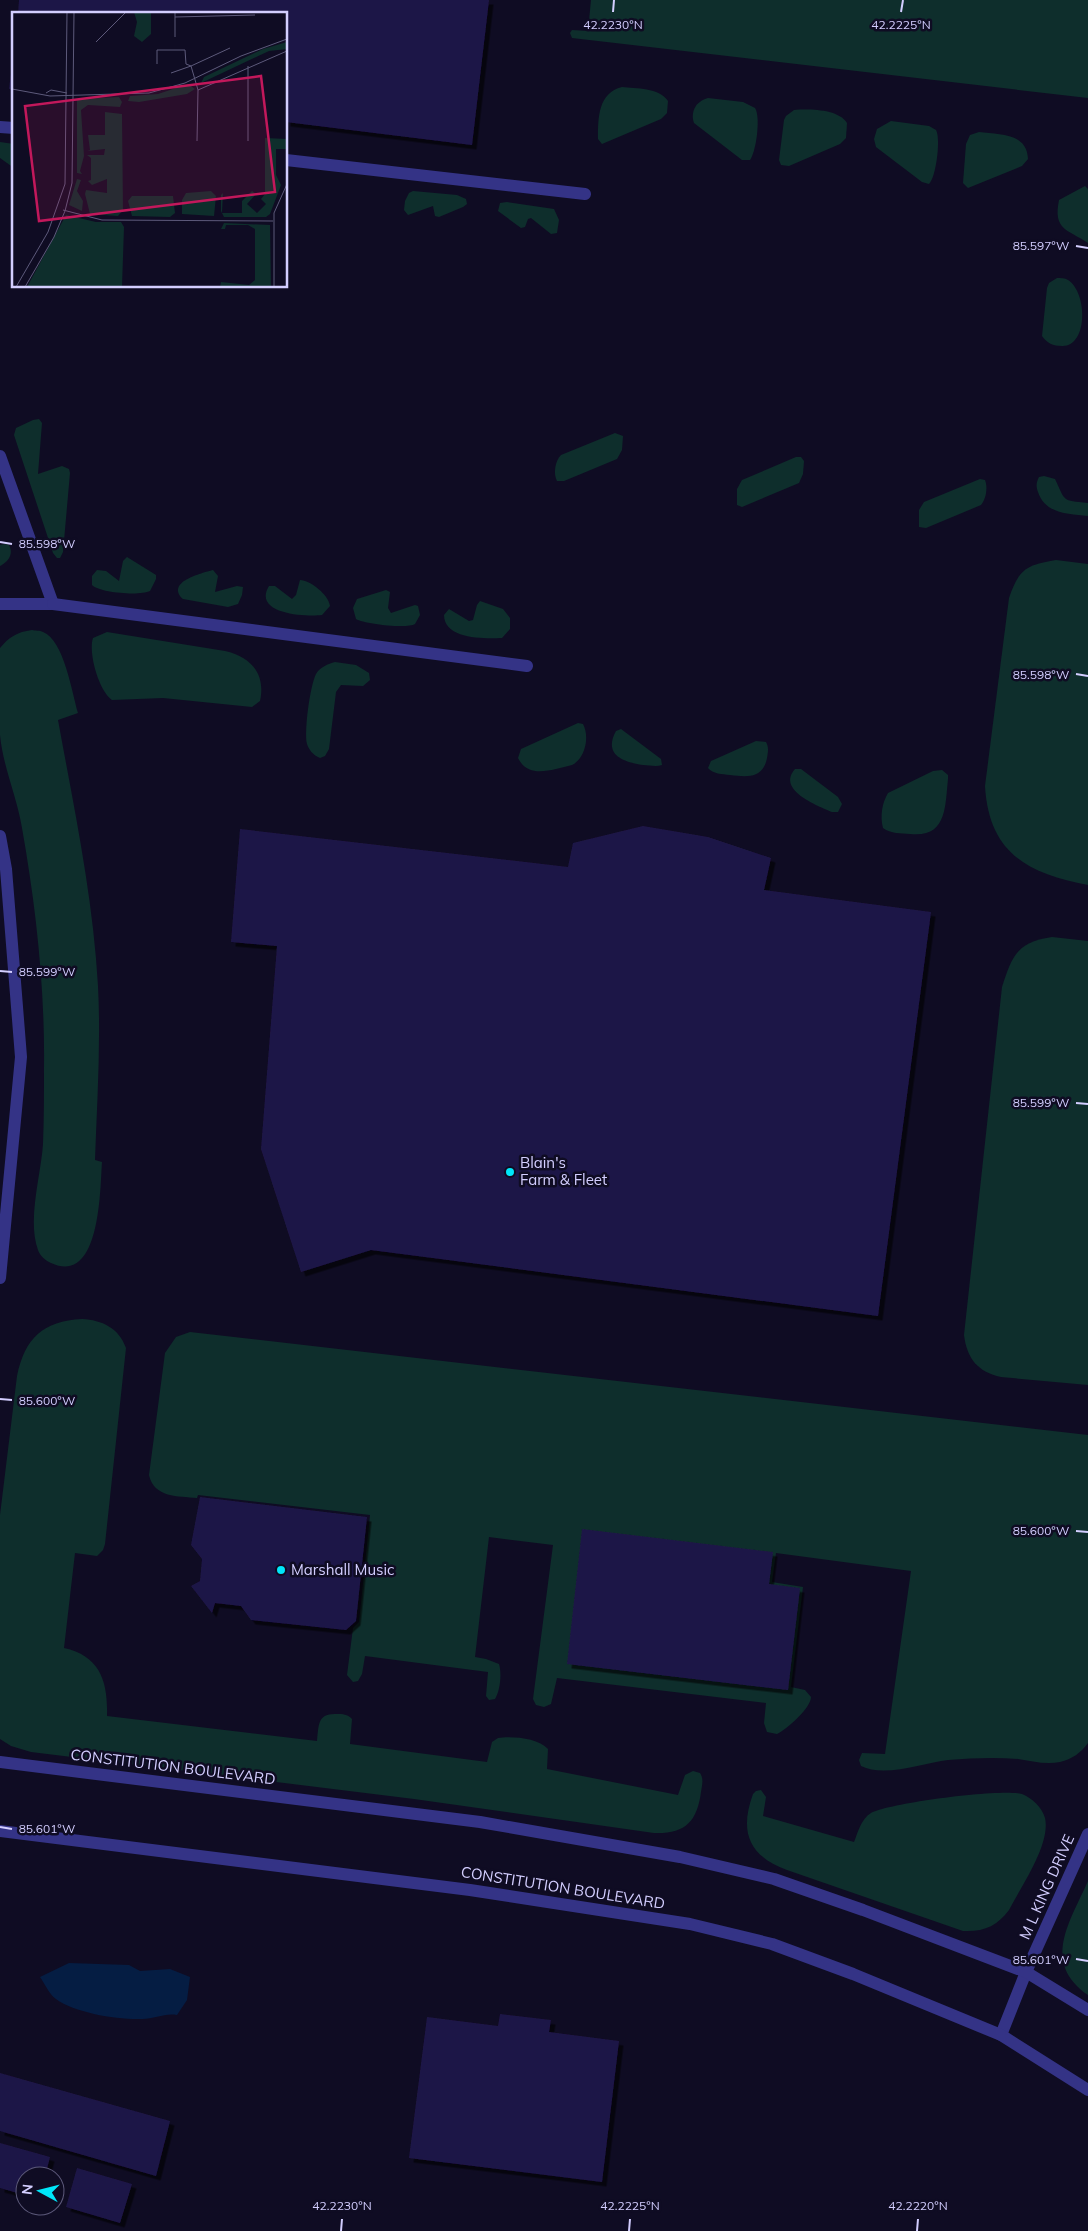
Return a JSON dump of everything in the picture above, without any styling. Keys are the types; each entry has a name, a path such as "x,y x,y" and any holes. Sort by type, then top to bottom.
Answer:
{"street":[{"path":"288,160 585,194"},
{"path":"0,456 53,604"},
{"path":"0,604 53,604 527,666"},
{"path":"0,836 6,869 21,1057 0,1278"},
{"name":"CONSTITUTION BOULEVARD","path":"0,1762 480,1822 680,1857 774,1879 1026,1972 1088,2010"},
{"name":"CONSTITUTION BOULEVARD","path":"0,1832 470,1890 690,1924 772,1944 853,1974 1001,2035 1088,2090"},
{"name":"M L KING DRIVE","path":"1001,2035 1026,1972 1088,1834"}],"green space":[{"path":"591,0 1088,0 1088,98 572,38 570,33 572,30 588,31"},
{"path":"622,87 659,93 668,101 667,113 661,119 602,144 598,139 601,107 608,95"},
{"path":"708,98 743,102 755,108 758,119 757,134 750,160 742,160 694,123 695,107"},
{"path":"794,110 830,112 843,118 847,123 846,138 840,144 789,166 781,165 779,160 784,120"},
{"path":"891,121 929,126 936,130 938,141 937,158 934,174 929,184 922,182 876,147 874,139 877,129"},
{"path":"979,132 1011,136 1017,139 1023,144 1028,159 1022,166 968,188 963,183 966,144 970,135"},
{"path":"0,142 12,144 12,167 0,158"},
{"path":"1085,186 1088,189 1088,243 1063,228 1058,217 1059,200"},
{"path":"413,191 457,195 466,199 467,204 439,217 435,216 433,206 408,215 404,210 405,201 409,193"},
{"path":"507,202 554,209 559,220 557,233 551,234 531,218 528,219 525,227 521,228 498,211 500,203"},
{"path":"1057,278 1067,279 1075,287 1082,307 1081,329 1077,338 1071,344 1062,346 1050,344 1042,336 1047,288 1049,283"},
{"path":"39,419 42,423 38,474 62,466 69,469 70,473 63,552 60,558 57,558 53,553 14,435 16,428"},
{"path":"615,433 623,436 622,450 617,459 564,481 557,481 555,468 561,455"},
{"path":"796,457 801,457 804,461 803,474 799,483 742,507 737,505 737,489 742,480"},
{"path":"1044,476 1055,479 1065,498 1088,503 1088,516 1058,512 1046,505 1041,499 1037,486 1039,477"},
{"path":"980,479 985,480 986,486 985,497 981,505 926,528 919,527 919,510 924,502"},
{"path":"0,545 9,545 11,552 8,560 0,566"},
{"path":"127,557 156,575 150,591 145,593 120,593 96,588 92,585 92,576 97,570 106,571 119,581 123,561"},
{"path":"1056,560 1088,564 1088,885 1047,874 1030,866 1016,856 1004,844 994,828 988,809 985,786 1009,598 1016,581 1025,570 1037,564"},
{"path":"213,570 218,576 215,592 237,586 243,587 238,604 228,607 183,599 179,593 182,583 194,576"},
{"path":"300,580 314,585 326,597 330,606 322,615 283,612 268,603 266,595 269,586 275,586 292,599 296,595"},
{"path":"386,590 390,592 388,608 391,613 415,605 418,606 420,615 415,624 404,626 386,625 367,623 356,619 353,608 357,599"},
{"path":"480,601 503,609 510,618 510,629 502,638 466,636 451,629 446,623 444,615 449,609 469,621 473,620"},
{"path":"32,630 43,632 56,645 66,668 78,713 58,720 87,885 96,952 98,986 99,1051 95,1160 102,1162 98,1211 89,1248 80,1261 67,1266 51,1263 43,1258 35,1238 34,1211 42,1156 44,1125 44,1038 41,978 35,918 22,828 4,759 0,735 0,648 14,636"},
{"path":"107,632 234,654 249,662 255,668 261,683 260,701 252,707 163,698 112,700 103,689 99,680 92,653 93,638"},
{"path":"335,662 356,665 369,673 370,680 363,686 341,685 336,692 329,749 325,756 320,758 309,748 306,738 310,698 316,674 324,666"},
{"path":"578,723 583,724 586,741 583,753 572,765 535,771 528,769 518,758 521,749"},
{"path":"621,729 661,759 662,765 636,764 617,756 612,746 613,739 616,731"},
{"path":"756,741 766,742 768,748 765,765 758,773 748,776 736,776 718,773 708,768 711,761"},
{"path":"795,769 801,769 838,797 842,804 838,812 832,812 818,806 795,790 791,784 791,777"},
{"path":"942,770 948,775 948,779 944,810 937,826 931,831 922,834 896,833 883,828 882,810 888,793 933,771"},
{"path":"1052,937 1088,941 1088,1385 993,1375 980,1368 971,1358 964,1335 1002,987 1013,959 1023,947 1040,939"},
{"path":"82,1319 96,1321 109,1326 119,1335 126,1348 105,1544 103,1550 97,1556 75,1553 64,1648 86,1657 94,1664 103,1681 106,1692 107,1716 317,1741 322,1718 330,1714 343,1714 352,1719 350,1744 487,1762 492,1742 498,1738 510,1737 531,1740 544,1745 548,1749 547,1769 678,1795 685,1775 693,1771 700,1773 702,1780 701,1792 693,1818 688,1824 674,1831 654,1833 414,1799 31,1752 11,1746 0,1739 0,1515 17,1376 25,1351 38,1334 57,1323"},
{"path":"190,1332 1088,1435 1088,1743 1079,1753 1064,1761 1055,1763 1009,1758 983,1758 948,1760 904,1769 881,1771 861,1766 859,1760 862,1753 885,1754 911,1571 776,1553 772,1582 803,1587 791,1687 805,1690 811,1697 803,1712 787,1728 777,1734 767,1732 764,1723 766,1703 557,1678 551,1704 544,1707 536,1705 533,1699 553,1545 489,1537 475,1657 499,1664 500,1682 495,1699 489,1700 486,1696 488,1672 365,1656 362,1674 358,1681 353,1682 347,1675 353,1628 359,1622 370,1515 198,1495 197,1498 175,1496 161,1492 152,1483 149,1475 165,1353 176,1337"},
{"path":"761,1790 766,1797 763,1816 854,1842 865,1819 871,1813 882,1809 921,1801 992,1793 1022,1794 1029,1798 1042,1810 1046,1828 1044,1840 1034,1865 1009,1910 1000,1920 989,1927 963,1931 787,1870 764,1858 750,1841 747,1820 753,1794"},
{"path":"1088,1881 1088,1995 1074,1982 1066,1969 1063,1955 1068,1926"}],"water":[{"path":"69,1963 129,1965 140,1971 170,1969 190,1977 187,2000 177,2015 147,2019 121,2018 85,2012 56,1999 49,1992 40,1977"}],"building":[{"path":"19,0 489,0 472,145 288,122 288,12 18,12"},
{"path":"12,66 12,90 9,89"},
{"path":"643,826 708,837 771,858 764,890 931,912 878,1316 371,1250 301,1272 261,1149 277,946 231,942 240,829 568,867 573,843"},
{"name":"Marshall Music","path":"200,1497 367,1517 356,1621 346,1630 251,1620 241,1606 215,1603 212,1613 191,1586 200,1581 202,1559 191,1545"},
{"path":"582,1529 773,1552 769,1584 800,1588 788,1690 567,1664"},
{"path":"500,2014 551,2020 549,2032 619,2041 602,2182 409,2158 427,2017 498,2026"},
{"path":"0,2073 170,2121 156,2176 0,2131"},
{"path":"0,2143 50,2157 48,2166 15,2166 15,2192 0,2188"},
{"path":"77,2168 132,2184 120,2223 66,2207"}],"place":[{"name":"Blain's Farm & Fleet","path":"510,1172"},
{"name":"Marshall Music","path":"281,1570"}]}
